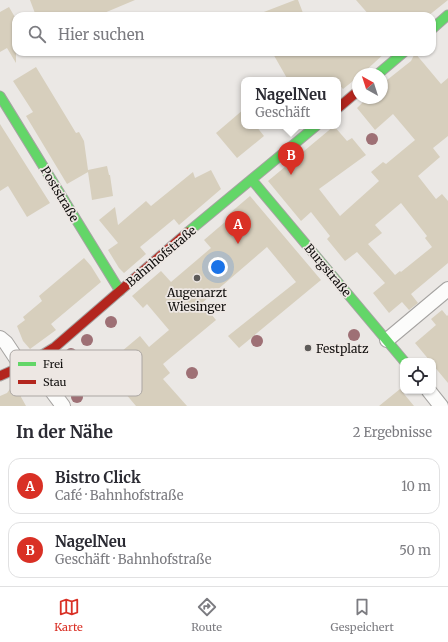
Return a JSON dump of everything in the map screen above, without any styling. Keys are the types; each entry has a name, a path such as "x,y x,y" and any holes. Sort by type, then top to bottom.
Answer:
{"street":[{"path":"436,26 448,15"},
{"path":"385,68 399,56"},
{"name":"Poststraße","path":"0,96 120,291"},
{"path":"341,105 352,96"},
{"name":"Bahnhofstraße","path":"52,350 312,129"},
{"name":"Burgstraße","path":"252,180 402,358"},
{"path":"387,340 448,289"},
{"path":"0,338 13,350"},
{"name":"Bahnhofstraße","path":"0,376 10,372"},
{"path":"432,394 442,406"},
{"path":"54,396 63,406"}],"building":[{"path":"30,0 135,0 106,12 34,12"},
{"path":"298,0 303,12 264,12"},
{"path":"356,0 448,0 433,12 366,12"},
{"path":"9,7 12,12 12,56 16,56 16,63 7,48 0,52 0,12"},
{"path":"274,56 382,56 369,68 352,68 352,82 343,89 341,87 341,77 286,77"},
{"path":"414,56 418,56 441,84 448,78 448,136 433,148 440,157 418,176 436,199 442,194 448,201 448,263 411,294 418,303 409,310 402,302 389,313 373,293 385,283 357,252 345,261 327,239 330,236 311,212 301,221 268,181 330,129 337,129 347,141 352,138 366,155 319,189 340,216 379,181 371,172 383,162 386,164 415,140 393,114 375,130 357,108 361,104 388,104 388,79 411,61","holes":["401,203 427,236 425,238 432,247 401,272 400,271 395,275 368,244 382,233 375,225"]},
{"path":"36,67 76,133 79,132 84,141 88,170 107,166 113,196 92,200 88,172 67,184 26,116 33,112 13,81"},
{"path":"241,112 241,129 258,129 264,136 237,158 216,133"},
{"path":"0,124 50,203 27,217 8,186 0,191"},
{"path":"211,170 221,189 179,225 174,219 140,247 146,254 124,273 119,268 108,250 118,243 99,220 115,207 118,225 146,201 151,206 193,172 195,178"},
{"path":"250,196 321,280 239,348 228,336 296,282 267,247 202,303 216,320 163,364 170,373 163,379 187,406 136,406 128,396 142,396 142,350 123,350 140,336 149,347 169,330 147,304 143,308 132,296 161,271 171,282 211,248 204,240 232,216 230,213"},
{"path":"84,258 101,282 51,324 56,330 30,349 23,341 17,326 25,320 23,317 42,301 39,296"},
{"path":"442,310 447,316 448,315 448,383 436,369 436,358 428,358 415,343 436,325 431,319"},
{"path":"10,389 10,396 21,396 26,406 0,406 0,396 7,393"},
{"path":"400,389 400,394 404,394 414,406 379,406"}],"traffic: fast":[{"path":"436,26 448,15"},
{"path":"385,68 399,56"},
{"path":"0,96 120,291"},
{"path":"188,232 312,129"},
{"path":"252,180 401,358"}],"traffic: jam":[{"path":"341,105 352,96"},
{"path":"50,350 188,232"},
{"path":"0,376 10,372"}],"place":[{"name":"NagelNeu","path":"291,175"},
{"name":"Bistro Click","path":"238,244"},
{"name":"Augenarzt Wiesinger","path":"197,278"},
{"name":"Festplatz","path":"308,348"}]}
